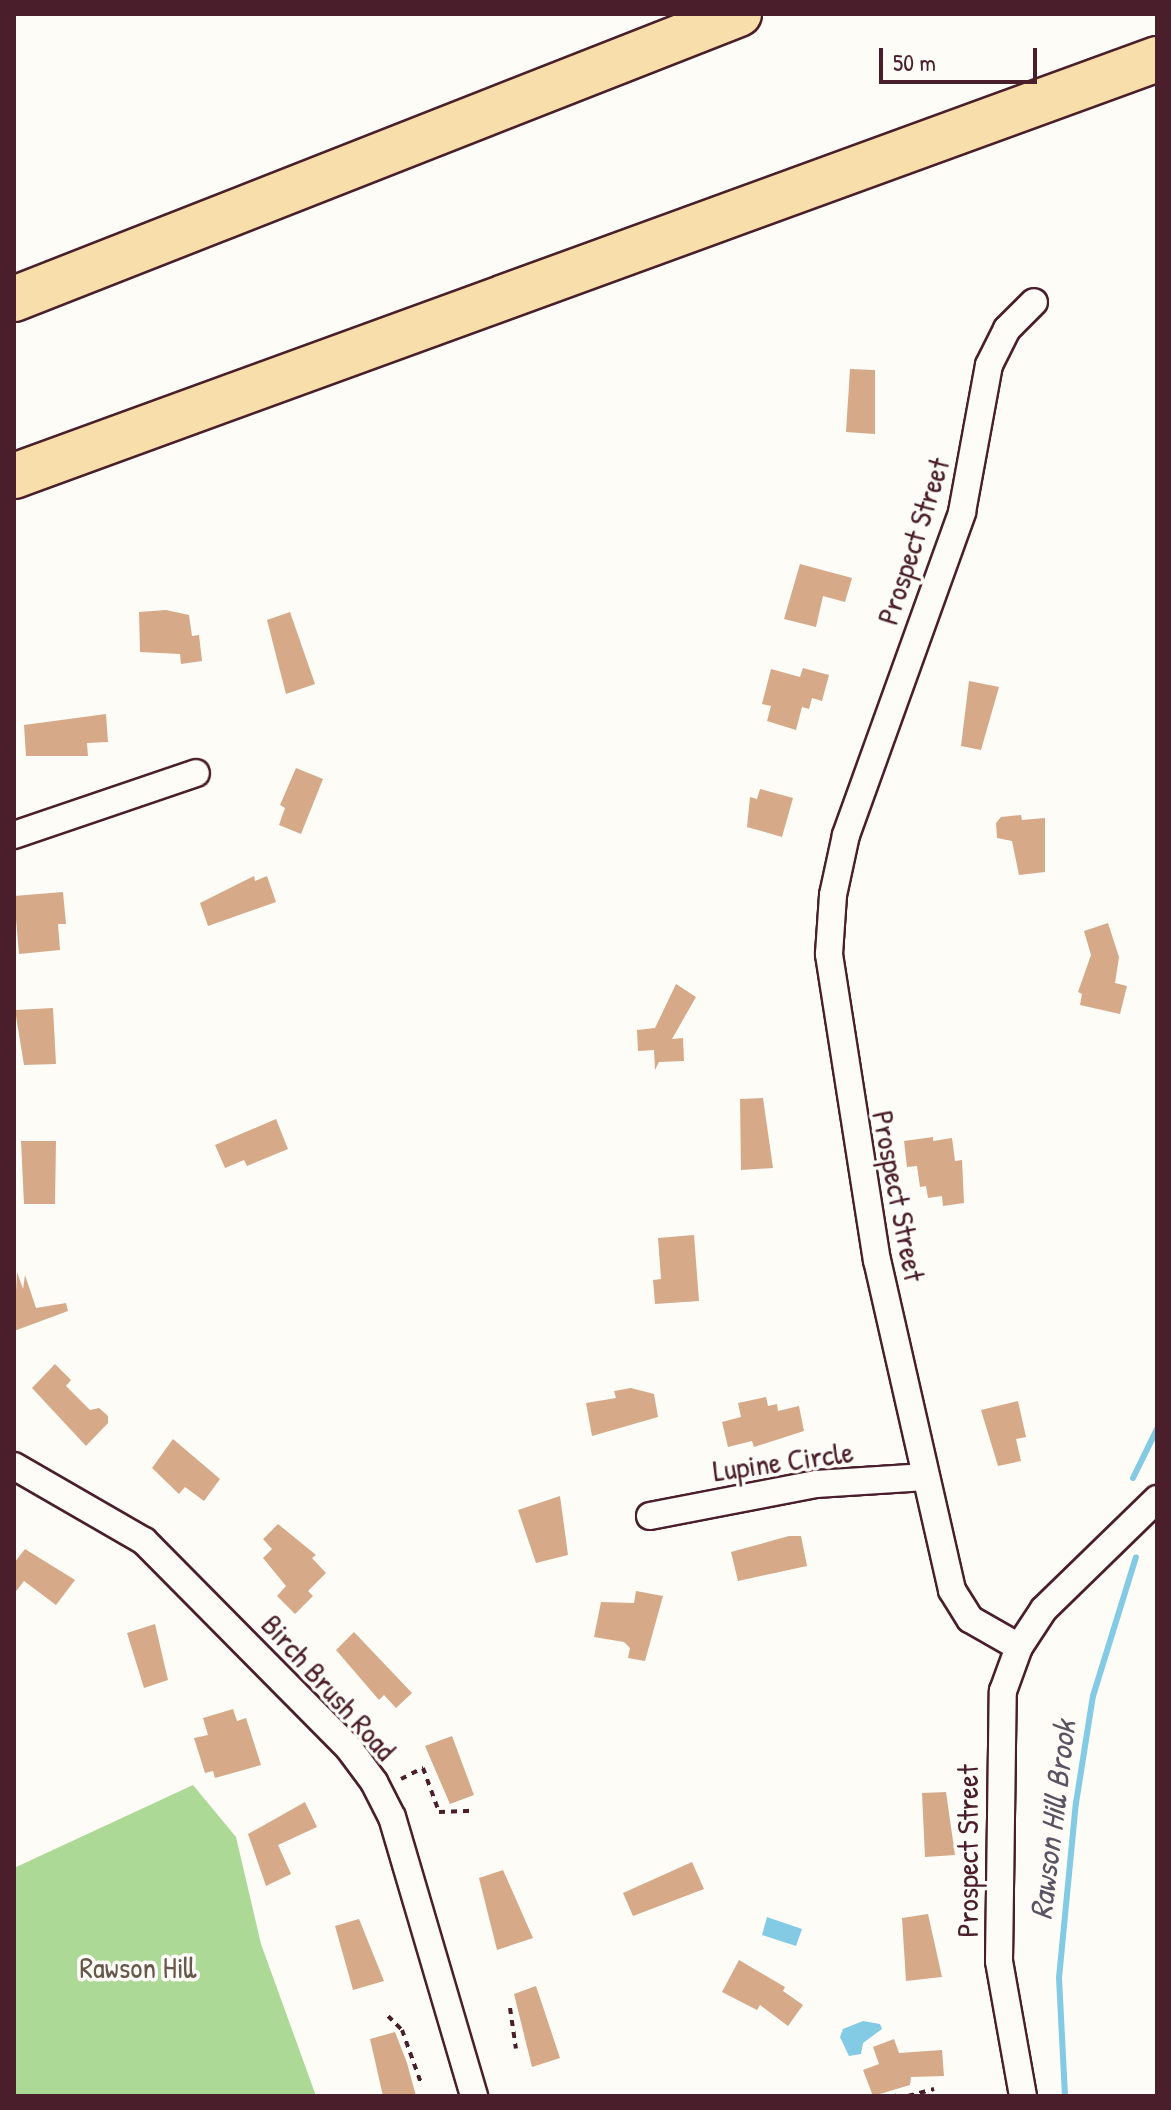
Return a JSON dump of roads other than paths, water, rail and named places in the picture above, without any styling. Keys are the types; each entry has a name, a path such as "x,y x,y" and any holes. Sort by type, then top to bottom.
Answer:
{"highway":[{"path":"14,299 739,14"},
{"path":"14,476 1157,59"}],"street":[{"name":"Prospect Street","path":"1023,2096 1002,1989 998,1934 1000,1714 1019,1647 970,1619 957,1603 926,1477 857,1152 831,984 830,924 855,806 962,512 989,365 1007,329 1034,302"},
{"path":"14,835 196,773"},
{"name":"Birch Brush Road","path":"14,1466 144,1541 288,1684 370,1777 392,1817 474,2096"},
{"name":"Lupine Circle","path":"650,1516 816,1484 926,1477"},
{"path":"1019,1647 1060,1591 1157,1499"}],"water":[{"path":"767,1917 802,1929 796,1946 762,1935"},
{"path":"863,2021 880,2024 882,2029 863,2043 861,2054 849,2056 840,2037 843,2029"}],"waterway":[{"name":"Rawson Hill Brook","path":"1133,1478 1157,1429"},
{"name":"Rawson Hill Brook","path":"1065,2096 1059,1978 1076,1803 1093,1696 1136,1557"}],"park label":[{"name":"Rawson Hill","path":"138,1967"}]}
